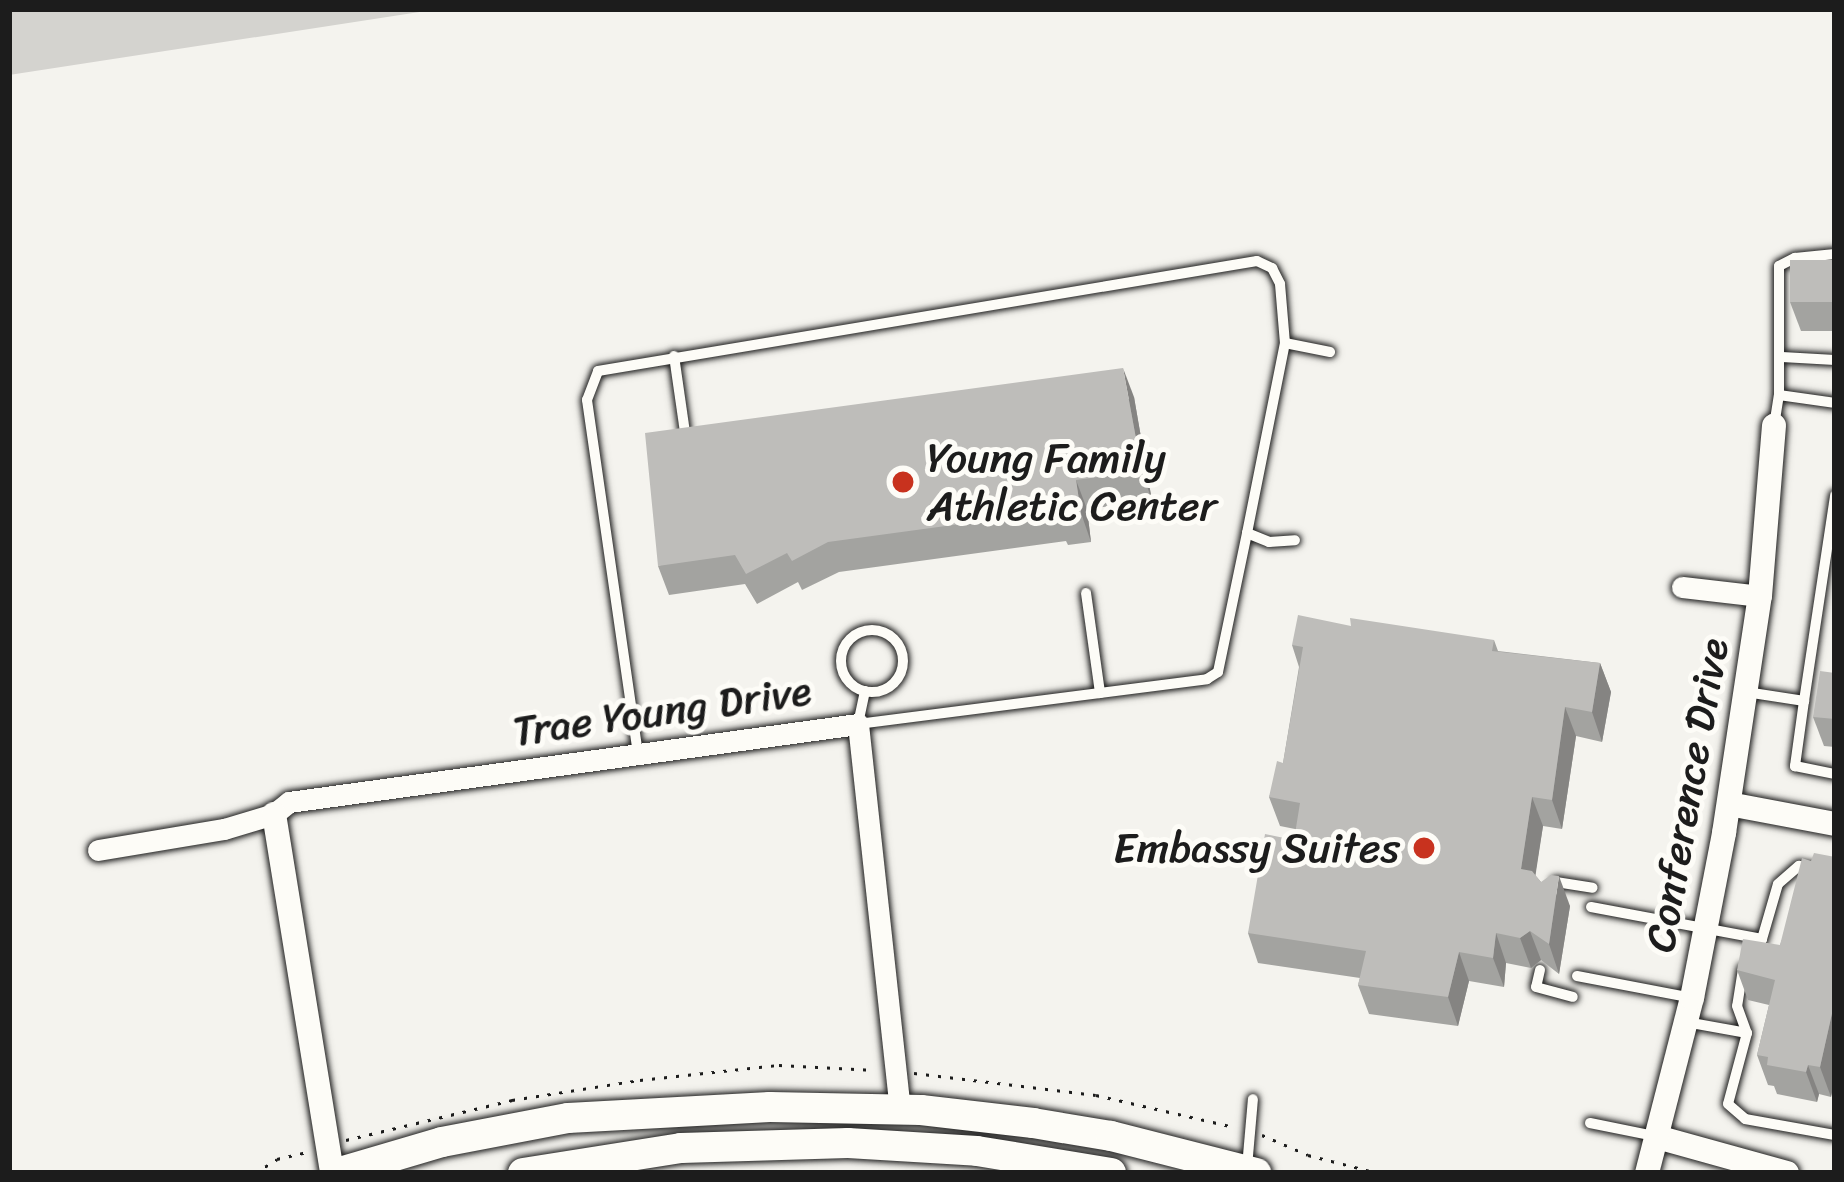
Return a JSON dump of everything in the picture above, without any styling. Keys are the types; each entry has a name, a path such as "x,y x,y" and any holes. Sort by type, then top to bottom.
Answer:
{"main road":[{"path":"335,1173 442,1142 568,1118 698,1108 900,1110 1033,1123 1163,1148 1252,1172"},
{"path":"619,1156 714,1128 875,1125 900,1110"},
{"path":"905,1159 916,1129 1088,1150 1163,1148"},
{"path":"523,1173 619,1156 758,1143 848,1143 905,1159 977,1151 1111,1173"},
{"path":"848,1143 879,1173"},
{"path":"937,1173 977,1151"}],"street":[{"name":"Conference Drive","path":"1647,1173 1689,1010 1729,804 1760,596 1774,426"},
{"path":"1682,586 1760,596"},
{"name":"Trae Young Drive","path":"98,850 224,829 274,814 289,802 858,724 900,1110"},
{"path":"1729,804 1835,824"},
{"path":"274,814 335,1173"},
{"path":"1658,1137 1725,1165 1787,1173"}],"lane":[{"path":"1774,426 1782,357 1777,329 1779,266 1795,258 1835,254"},
{"path":"638,754 587,400 590,383 609,366 1257,261 1272,268 1280,284 1286,343 1218,672 1207,680 858,724 865,691"},
{"path":"1286,343 1330,352"},
{"path":"674,356 685,433"},
{"path":"1782,357 1835,360"},
{"path":"1779,395 1835,403"},
{"path":"1835,495 1796,766 1835,774"},
{"path":"1246,533 1269,542 1295,540"},
{"path":"1086,593 1100,693"},
{"path":"879,630 902,650 902,671 889,687 865,691 844,674 842,655 851,638 879,630"},
{"path":"1746,692 1804,701"},
{"path":"1835,872 1799,866 1778,884 1762,939 1744,963 1736,1006 1747,1033 1728,1104 1745,1119 1835,1135"},
{"path":"1552,902 1556,882 1593,888"},
{"path":"1591,907 1762,939"},
{"path":"1540,970 1536,987 1573,997"},
{"path":"1577,976 1747,1033"},
{"path":"1252,1172 1253,1099"},
{"path":"1590,1123 1658,1137"}],"shaded area":[{"path":"9,9 439,9 9,75"}],"building":[{"path":"1790,260 1835,260 1835,302 1790,302"},
{"name":"Young Family Athletic Center","path":"1123,368 1142,471 1076,480 1081,513 1057,516 1056,511 828,542 792,561 787,553 746,574 735,555 658,566 645,433"},
{"name":"Embassy Suites","path":"1298,615 1351,626 1350,618 1494,640 1492,651 1600,663 1592,712 1565,707 1552,800 1532,797 1521,869 1532,871 1541,882 1559,876 1549,944 1530,931 1520,938 1496,933 1493,958 1459,952 1448,997 1358,985 1366,951 1248,933 1265,834 1294,840 1300,803 1269,797 1277,761 1283,763 1303,647 1292,645"},
{"path":"1820,671 1835,673 1835,719 1813,717"},
{"path":"1814,853 1835,857 1835,1000 1820,1067 1808,1065 1806,1072 1767,1065 1768,1057 1757,1055 1775,980 1737,970 1743,939 1780,945 1802,858 1811,861"}],"place":[{"name":"Young Family Athletic Center","path":"903,482"},
{"name":"Embassy Suites","path":"1424,848"}]}
